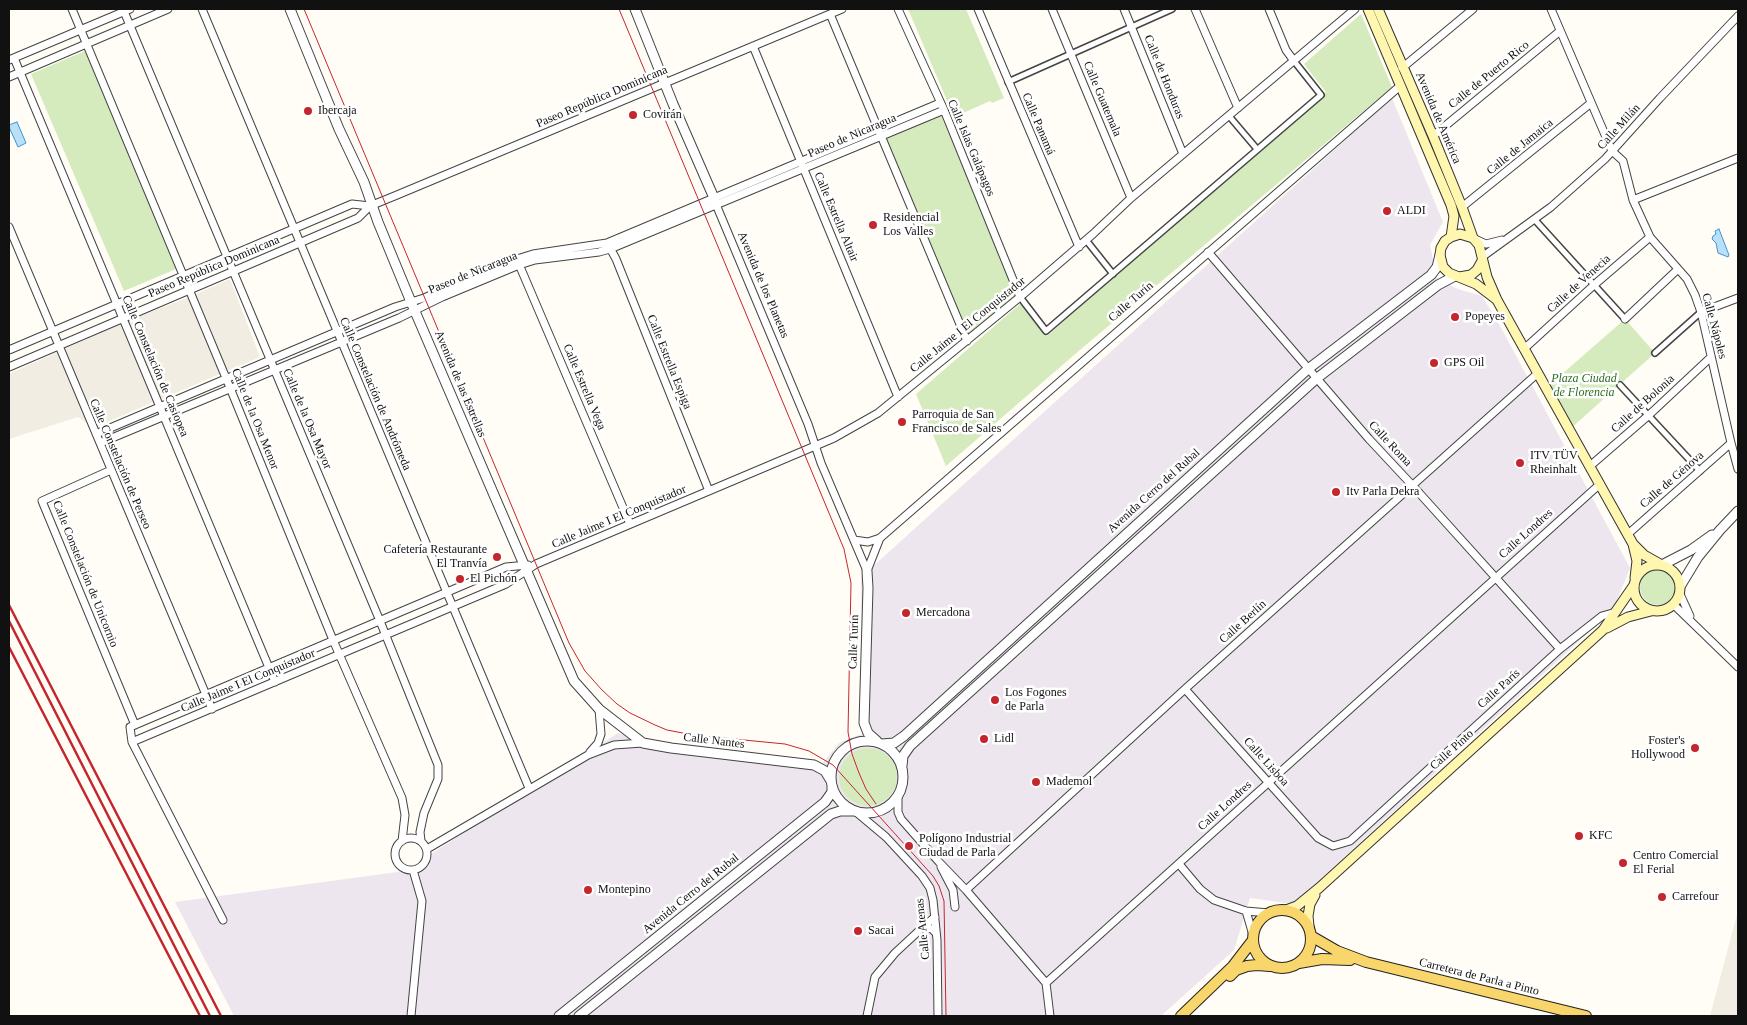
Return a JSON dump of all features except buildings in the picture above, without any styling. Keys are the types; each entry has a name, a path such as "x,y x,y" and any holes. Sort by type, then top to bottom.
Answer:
{"main road":[{"name":"Avenida de América","path":"1368,9 1450,205 1454,216 1451,237"},
{"name":"Avenida de América","path":"1378,9 1433,136 1474,238"},
{"path":"1497,300 1476,284 1449,273 1443,267 1440,255 1441,248 1451,237 1460,234 1474,238 1482,249 1482,259 1487,277 1497,300 1633,544 1637,561 1634,583 1638,602 1651,611 1667,609 1674,605 1680,590 1675,572 1644,555 1633,544"},
{"path":"1457,277 1471,275 1477,270 1482,259"},
{"path":"1634,583 1643,569 1661,564"},
{"name":"Calle Pinto","path":"1286,910 1297,906 1319,888 1603,630 1634,583"},
{"name":"Calle Pinto","path":"1603,630 1628,617 1651,611"},
{"path":"1253,938 1256,953 1264,962 1271,966 1289,968 1299,963 1307,955 1310,948 1308,916 1310,904 1319,888"},
{"path":"1181,1016 1233,966 1253,938 1259,920 1269,913 1286,910 1295,913 1303,919 1310,932"},
{"name":"Carretera de Parla a Pinto","path":"1310,932 1337,951 1366,962 1586,1016"},
{"name":"Carretera de Parla a Pinto","path":"1299,963 1322,959 1366,962"},
{"path":"1192,1006 1236,970 1247,966 1271,966"}],"street":[{"name":"Calle de la Osa Menor","path":"72,9 340,655 402,798 405,815 402,841"},
{"path":"9,77 168,9"},
{"name":"Calle Constelación de Andrómeda","path":"202,9 529,788"},
{"name":"Avenida de las Estrellas","path":"290,9 413,306 574,681 599,709 643,743"},
{"name":"Avenida de los Planetas","path":"635,9 808,424 815,447 867,571"},
{"name":"Paseo República Dominicana","path":"9,367 358,218 372,206 842,9"},
{"name":"Calle Islas Galápagos","path":"898,9 944,110 1020,297"},
{"name":"Calle Panamá","path":"978,9 1079,247"},
{"name":"Calle Guatemala","path":"1052,9 1131,198"},
{"name":"Calle de Honduras","path":"1124,9 1183,154"},
{"path":"1008,82 1172,9"},
{"path":"1195,9 1238,108"},
{"path":"1020,297 1046,331 1321,95 1286,50 1268,9"},
{"name":"Calle Jaime I El Conquistador","path":"132,742 452,608 506,584 525,568 815,447 878,414 1079,247 1131,198 1355,9"},
{"path":"1402,68 1473,9"},
{"name":"Calle Nápoles","path":"1551,9 1612,151 1623,161 1633,200 1650,237 1687,280 1695,295 1701,312 1738,469"},
{"path":"12,59 126,10"},
{"name":"Calle de la Osa Mayor","path":"126,10 130,25 386,635 438,764 438,779 424,812 420,832 421,841"},
{"path":"830,14 967,340"},
{"name":"Calle Milán","path":"1482,259 1505,240 1535,220 1612,151 1738,16"},
{"name":"Calle de Puerto Rico","path":"1433,136 1560,31"},
{"name":"Calle Estrella Altair","path":"753,46 898,397"},
{"name":"Calle Constelación de Casiopea","path":"12,59 20,72 275,682"},
{"name":"Calle Turín","path":"881,743 868,733 864,723 867,571 880,538 1400,86"},
{"name":"Paseo de Nicaragua","path":"880,133 940,103"},
{"name":"Calle de Jamaica","path":"1462,207 1591,103"},
{"name":"Paseo de Nicaragua","path":"100,443 341,342 413,306 424,298 518,262 599,252 608,246 714,201 880,133 944,110"},
{"path":"1229,116 1257,149"},
{"path":"1633,200 1737,161"},
{"name":"Paseo República Dominicana","path":"9,350 352,204 372,206"},
{"path":"1535,220 1626,319 1677,270"},
{"name":"Calle Constelación de Perseo","path":"9,227 212,709"},
{"name":"Calle de Venecia","path":"1524,348 1650,237"},
{"path":"1474,238 1486,244 1505,240"},
{"path":"1086,240 1113,274"},
{"name":"Calle Estrella Espiga","path":"608,246 616,259 709,491"},
{"name":"Calle Roma","path":"1208,252 1316,379 1560,649"},
{"name":"Avenida Cerro del Rubal","path":"881,743 894,743 904,736 1308,369 1431,275 1437,267 1440,255"},
{"name":"Calle Estrella Vega","path":"518,262 630,524"},
{"name":"Avenida Cerro del Rubal","path":"902,766 903,756 910,746 1316,379 1438,285 1457,277"},
{"path":"1655,353 1701,312 1738,298"},
{"name":"Paseo de Nicaragua","path":"96,434 395,306 413,306"},
{"name":"Calle de Bolonia","path":"1590,466 1711,357"},
{"name":"Calle Berlín","path":"966,890 1185,690 1538,373"},
{"path":"1620,385 1700,471"},
{"name":"Calle de Génova","path":"1628,534 1731,443"},
{"name":"Calle Constelación de Unicornio","path":"111,470 42,501 132,726 132,742 223,920"},
{"name":"Calle Londres","path":"1046,984 1600,484"},
{"path":"1698,627 1686,609 1680,590 1698,557 1738,511"},
{"path":"1661,564 1691,550 1720,530"},
{"path":"854,540 868,542 880,538"},
{"name":"Calle Jaime I El Conquistador","path":"132,726 506,566 525,568"},
{"path":"1674,605 1738,667"},
{"name":"Calle París","path":"1334,846 1350,841 1560,649 1602,616 1616,612"},
{"name":"Calle Lisboa","path":"1185,690 1318,838 1334,846"},
{"name":"Calle Nantes","path":"588,755 598,743 601,734 599,709"},
{"path":"898,798 876,812 866,813 854,811 840,802 832,784 833,765 841,752 862,741 881,743 892,750 902,766 903,782 898,798 898,812 901,819 966,890 1046,984 1050,1016"},
{"name":"Calle Nantes","path":"427,849 588,755 614,745 643,743 814,765 825,771 832,784"},
{"name":"Avenida Cerro del Rubal","path":"559,1016 825,802 832,792 832,784"},
{"name":"Avenida Cerro del Rubal","path":"579,1016 831,814 840,811 854,811"},
{"name":"Calle Atenas","path":"854,811 886,837 922,876 930,888 935,917 938,1016"},
{"path":"410,838 421,841 427,849 425,863 418,869 402,868 396,859 396,850 402,841 410,838"},
{"path":"939,862 952,890 955,907"},
{"path":"1179,864 1200,890 1214,900 1246,911 1269,913"},
{"path":"411,1016 422,901 413,870"},
{"path":"1246,911 1253,938"},
{"path":"867,1016 875,977 895,953 935,917"},
{"path":"923,927 932,929 936,933"}],"shaded area":[{"path":"1392,98 1443,222 1430,245 1437,278 1458,289 1482,296 1499,324 1630,568 1613,610 1293,904 1250,898 1234,950 1161,1016 234,1016 175,902 405,871 618,733 650,743 822,764 839,743 862,734 861,577"},
{"path":"230,279 260,357 93,428 78,417 9,439 9,374 124,322"},
{"path":"1738,911 1738,1016 1710,1016"}],"green space":[{"path":"908,9 966,9 1004,98 992,103 990,101 954,117"},
{"path":"1361,14 1392,87 1074,355 946,466 916,394 1020,304 1047,336 1326,92 1304,64"},
{"path":"85,51 176,269 124,291 31,74"},
{"path":"939,111 1019,297 967,340 882,135"},
{"name":"Plaza Ciudad de Florencia","path":"1625,319 1655,353 1569,430 1546,388"},
{"path":"1658,569 1670,575 1676,587 1670,599 1658,605 1646,599 1640,587 1646,575"},
{"path":"862,748 874,748 889,756 897,771 897,783 889,798 874,806 862,806 847,798 839,783 839,771 847,756"}],"water":[{"path":"17,122 26,143 18,147 9,127 9,125"},
{"path":"1719,229 1729,255 1728,257 1718,253 1716,243 1712,239 1716,234 1715,231"}],"tram line":[{"path":"304,9 569,643 585,671 617,704 630,713 667,730 693,735 785,744 809,751 833,765 933,876 939,886 944,901 946,1016"},
{"path":"619,9 844,549 851,583 848,732 852,754 859,773 866,789 876,804"}],"railway":[{"path":"9,605 221,1016"},
{"path":"9,621 210,1016"},
{"path":"9,647 200,1016"}],"place":[{"name":"Ibercaja","path":"308,111"},
{"name":"Covirán","path":"633,115"},
{"name":"ALDI","path":"1387,211"},
{"name":"Residencial Los Valles","path":"873,225"},
{"name":"Popeyes","path":"1455,317"},
{"name":"GPS Oil","path":"1434,363"},
{"name":"Parroquia de San Francisco de Sales","path":"902,422"},
{"name":"ITV TÜV Rheinhalt","path":"1520,463"},
{"name":"Itv Parla Dekra","path":"1336,492"},
{"name":"Cafetería Restaurante El Tranvía","path":"497,557"},
{"name":"El Pichón","path":"460,579"},
{"name":"Mercadona","path":"906,613"},
{"name":"Los Fogones de Parla","path":"995,700"},
{"name":"Lidl","path":"984,739"},
{"name":"Foster's Hollywood","path":"1695,748"},
{"name":"Mademol","path":"1036,782"},
{"name":"KFC","path":"1579,836"},
{"name":"Polígono Industrial Ciudad de Parla","path":"909,846"},
{"name":"Centro Comercial El Ferial","path":"1623,863"},
{"name":"Montepino","path":"588,890"},
{"name":"Carrefour","path":"1662,897"},
{"name":"Sacai","path":"858,931"}]}
